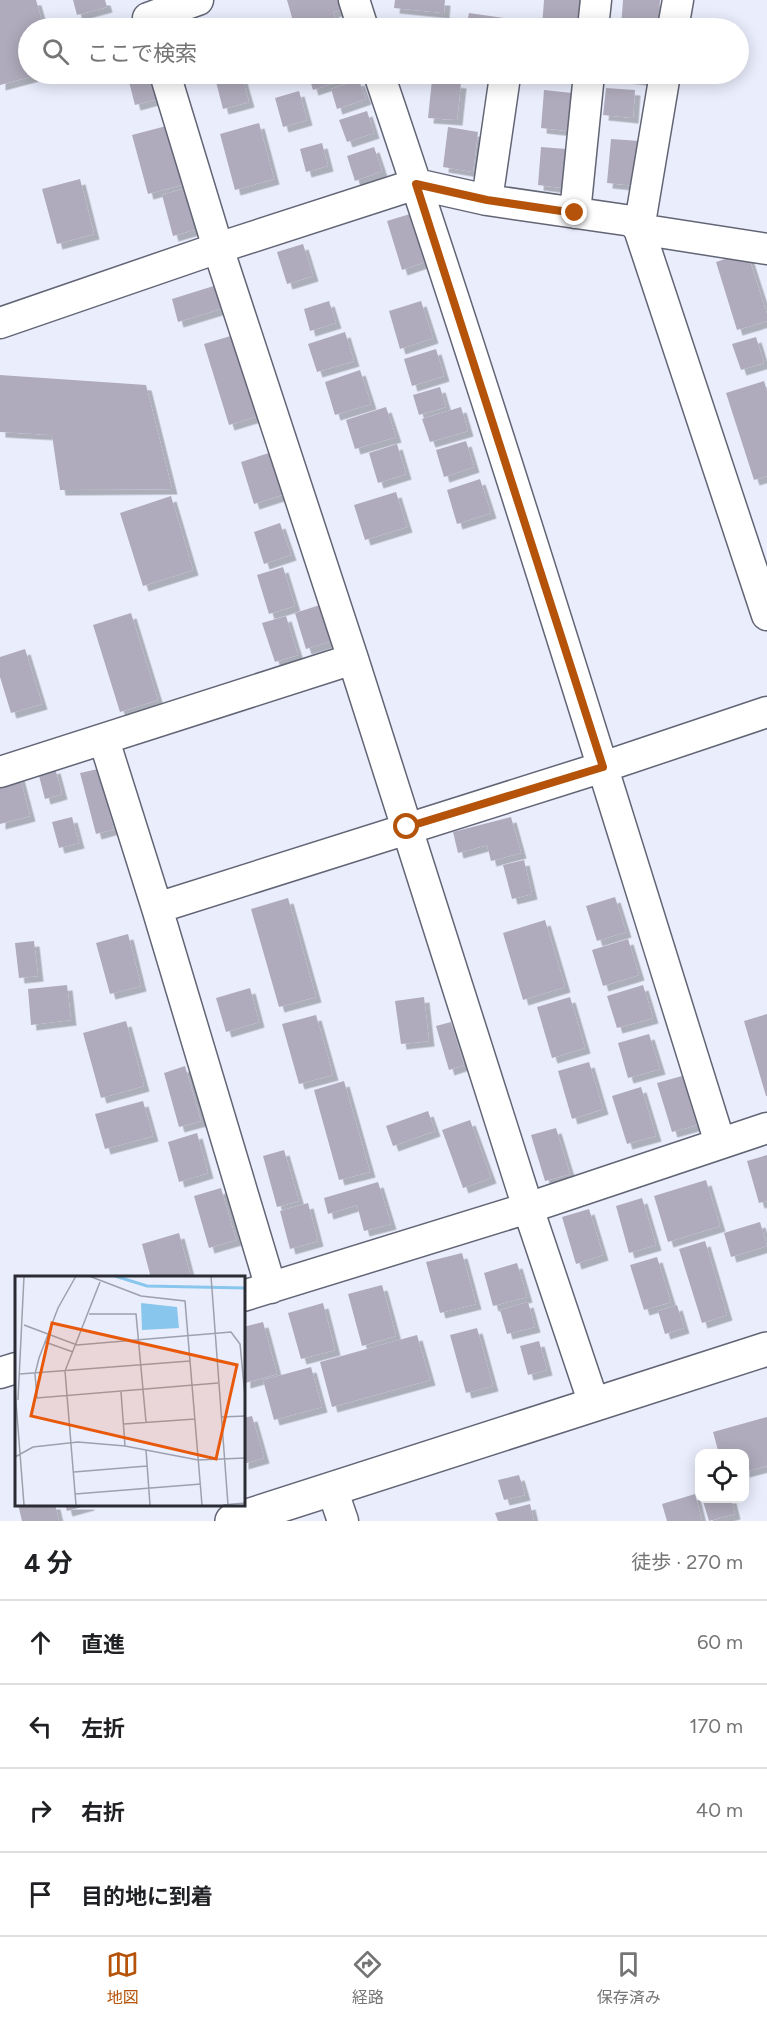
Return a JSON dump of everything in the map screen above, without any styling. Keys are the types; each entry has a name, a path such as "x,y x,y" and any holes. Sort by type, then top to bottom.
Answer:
{"street":[{"path":"148,18 198,0"},
{"path":"354,0 360,18"},
{"path":"594,18 596,0"},
{"path":"675,18 678,0"},
{"path":"168,84 218,248 353,659 528,1208 594,1404"},
{"path":"382,84 603,767 720,1143"},
{"path":"487,200 504,84"},
{"path":"575,213 588,84"},
{"path":"639,230 663,84"},
{"path":"0,323 218,248 416,184 487,200 632,221 639,230 767,615"},
{"path":"639,230 767,249"},
{"path":"0,772 353,659"},
{"path":"157,908 407,827 603,767 767,712"},
{"path":"104,740 157,908 257,1292 528,1208 767,1128"},
{"path":"232,1521 767,1349"},
{"path":"0,1373 15,1368"},
{"path":"332,1489 343,1521"}],"building":[{"path":"0,0 36,0 41,18 18,18 18,80 0,85"},
{"path":"73,0 105,0 107,7 77,15"},
{"path":"287,0 343,0 346,9 333,12 335,18 292,18"},
{"path":"395,0 445,0 444,13 394,8"},
{"path":"544,0 584,0 583,18 543,18"},
{"path":"623,0 660,0 659,18 622,18"},
{"path":"469,13 504,18 468,18"},
{"path":"130,84 157,84 161,98 135,105"},
{"path":"217,84 244,84 249,102 223,109"},
{"path":"311,84 331,84 313,90"},
{"path":"347,84 360,84 366,99 337,109 331,89"},
{"path":"432,84 461,84 457,120 428,118"},
{"path":"606,88 635,90 633,118 603,115"},
{"path":"544,90 572,93 568,131 541,128"},
{"path":"299,91 307,120 283,127 275,98"},
{"path":"367,111 374,133 347,142 339,120"},
{"path":"259,123 274,179 235,190 220,134"},
{"path":"170,125 185,184 148,194 132,135"},
{"path":"448,127 478,132 473,172 443,167"},
{"path":"611,139 640,141 637,186 607,183"},
{"path":"322,143 328,166 306,172 300,149"},
{"path":"374,147 382,171 355,181 347,156"},
{"path":"541,147 566,149 563,188 538,185"},
{"path":"80,179 94,234 57,244 42,189"},
{"path":"186,188 197,229 173,236 162,195"},
{"path":"410,214 425,262 402,270 387,221"},
{"path":"303,244 313,276 287,284 277,252"},
{"path":"747,252 767,314 767,321 737,330 716,262"},
{"path":"220,284 227,307 178,322 172,299"},
{"path":"329,301 336,323 310,331 304,309"},
{"path":"421,301 433,338 400,349 389,311"},
{"path":"345,332 354,361 317,372 308,344"},
{"path":"237,334 262,415 229,425 204,344"},
{"path":"756,337 764,363 741,370 732,344"},
{"path":"436,349 444,376 412,386 404,359"},
{"path":"360,370 371,404 335,415 325,382"},
{"path":"0,375 146,385 172,489 60,490 52,435 0,432"},
{"path":"764,381 767,391 767,476 754,480 726,393"},
{"path":"440,387 446,407 419,415 413,395"},
{"path":"386,407 396,437 355,449 346,420"},
{"path":"461,407 468,431 430,442 422,419"},
{"path":"466,441 474,467 444,477 436,450"},
{"path":"397,444 406,474 378,483 369,453"},
{"path":"272,452 285,494 254,504 241,462"},
{"path":"480,479 491,513 457,524 447,490"},
{"path":"396,492 407,527 365,540 354,505"},
{"path":"171,496 193,570 143,586 120,513"},
{"path":"280,523 291,555 264,564 254,532"},
{"path":"283,567 295,606 269,614 257,575"},
{"path":"323,604 335,640 306,649 295,613"},
{"path":"131,613 158,700 120,712 93,625"},
{"path":"286,616 298,655 275,662 262,623"},
{"path":"25,649 42,704 11,713 0,677 0,657"},
{"path":"55,768 62,794 45,799 38,772"},
{"path":"98,769 114,829 96,834 80,773"},
{"path":"18,771 30,816 0,824 0,775"},
{"path":"72,817 79,843 59,848 52,822"},
{"path":"511,817 521,853 491,861 487,845 458,853 453,832"},
{"path":"524,860 532,894 512,899 503,865"},
{"path":"615,897 626,932 597,941 586,906"},
{"path":"288,898 316,997 279,1007 251,909"},
{"path":"545,920 565,987 523,1000 503,933"},
{"path":"128,934 141,986 110,994 96,943"},
{"path":"628,939 639,975 603,986 592,950"},
{"path":"34,941 38,976 19,978 15,943"},
{"path":"67,985 71,1020 31,1025 28,989"},
{"path":"643,985 653,1018 617,1028 607,996"},
{"path":"250,988 259,1022 226,1032 216,998"},
{"path":"424,997 429,1041 401,1044 395,1001"},
{"path":"570,997 585,1048 552,1058 537,1007"},
{"path":"767,1014 767,1096 766,1096 744,1021"},
{"path":"316,1015 333,1075 299,1084 282,1024"},
{"path":"126,1021 144,1086 101,1098 83,1033"},
{"path":"451,1022 464,1065 449,1070 436,1026"},
{"path":"649,1034 660,1069 628,1078 618,1043"},
{"path":"589,1062 603,1109 572,1119 558,1071"},
{"path":"185,1066 201,1121 179,1127 164,1073"},
{"path":"682,1076 697,1125 672,1132 657,1083"},
{"path":"344,1081 370,1172 339,1180 314,1090"},
{"path":"641,1087 656,1136 627,1144 612,1096"},
{"path":"143,1101 153,1136 105,1149 95,1114"},
{"path":"428,1111 435,1131 393,1146 386,1126"},
{"path":"470,1120 491,1178 463,1188 442,1130"},
{"path":"556,1128 570,1174 545,1181 531,1135"},
{"path":"197,1133 208,1173 179,1182 168,1142"},
{"path":"284,1150 299,1201 277,1207 263,1156"},
{"path":"767,1155 767,1201 759,1203 747,1161"},
{"path":"706,1180 720,1226 668,1242 654,1196"},
{"path":"378,1182 391,1224 364,1231 357,1205 328,1214 324,1198"},
{"path":"221,1188 236,1240 209,1248 194,1196"},
{"path":"642,1198 656,1245 629,1253 616,1206"},
{"path":"308,1203 318,1241 290,1249 280,1211"},
{"path":"589,1209 603,1255 576,1264 562,1217"},
{"path":"760,1222 767,1246 731,1257 724,1233"},
{"path":"179,1233 190,1276 150,1276 142,1244"},
{"path":"705,1241 727,1315 702,1323 679,1249"},
{"path":"462,1253 476,1304 440,1313 426,1262"},
{"path":"657,1257 671,1302 644,1310 630,1265"},
{"path":"517,1263 527,1297 493,1306 484,1273"},
{"path":"382,1285 396,1336 362,1346 348,1294"},
{"path":"528,1302 535,1327 507,1334 500,1310"},
{"path":"323,1303 335,1350 301,1359 288,1313"},
{"path":"677,1305 684,1328 665,1334 658,1311"},
{"path":"263,1322 277,1374 245,1383 244,1327"},
{"path":"477,1328 493,1386 466,1393 450,1335"},
{"path":"417,1335 430,1380 332,1407 320,1362"},
{"path":"539,1341 547,1370 528,1375 520,1346"},
{"path":"311,1367 322,1407 274,1420 263,1380"},
{"path":"252,1416 264,1458 244,1464 244,1418"},
{"path":"767,1417 767,1466 749,1471 749,1449 718,1449 713,1432"},
{"path":"519,1475 525,1495 504,1500 498,1480"},
{"path":"695,1494 695,1503 697,1503 702,1521 667,1521 662,1504"},
{"path":"704,1503 732,1503 735,1514 709,1521"},
{"path":"530,1504 534,1521 498,1521 495,1513"},
{"path":"18,1506 55,1506 59,1521 22,1521"},
{"path":"66,1506 85,1506 67,1511"}],"route":[{"path":"407,827 603,767 416,184 487,200 575,213"}]}
